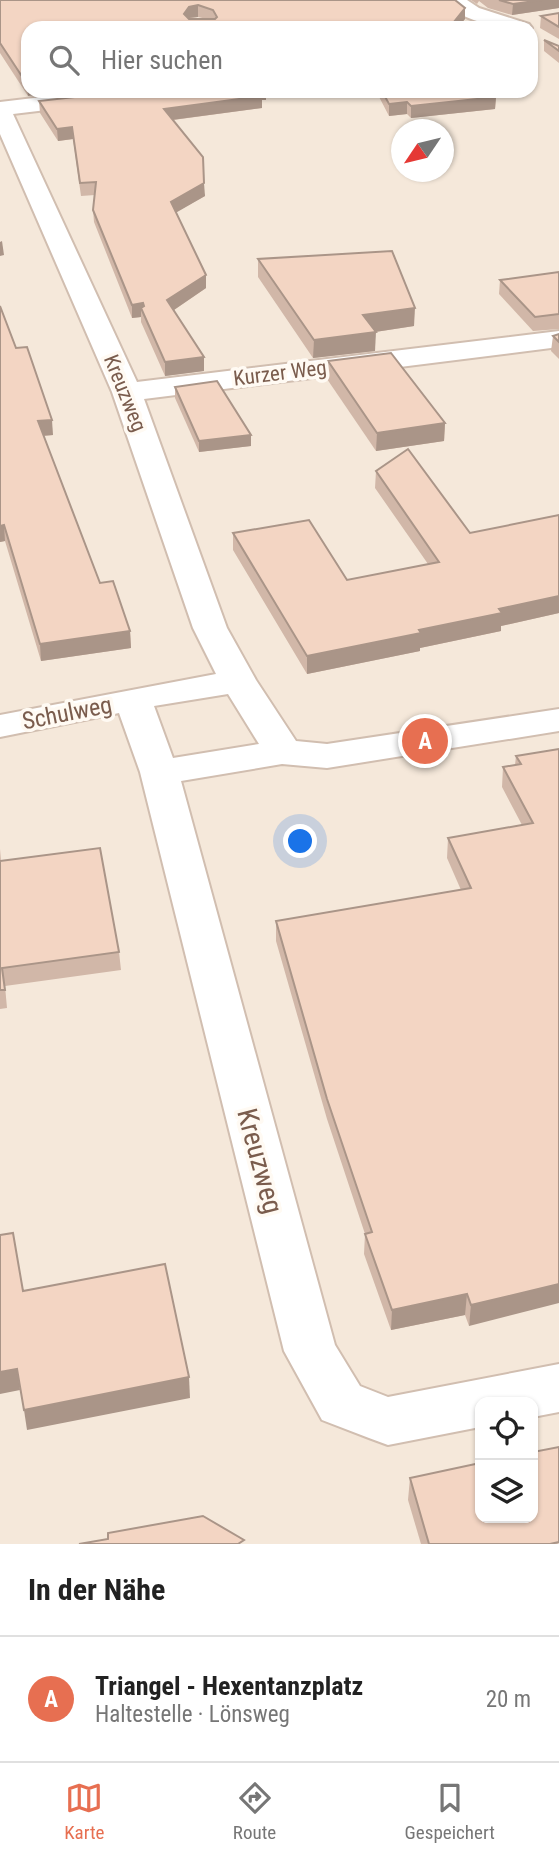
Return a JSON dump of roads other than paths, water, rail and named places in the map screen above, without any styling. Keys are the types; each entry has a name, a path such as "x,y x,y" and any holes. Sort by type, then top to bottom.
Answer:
{"street":[{"path":"453,0 472,12 500,21"},
{"path":"0,109 90,98"},
{"name":"Kreuzweg","path":"0,109 127,393 210,628 238,681 270,727 282,752"},
{"name":"Kurzer Weg","path":"127,393 559,339"},
{"name":"Schulweg","path":"0,726 238,681"},
{"name":"Kreuzweg","path":"133,699 159,772 310,1351 341,1403 388,1421 475,1405"},
{"path":"159,772 282,752 327,756 559,720"},
{"path":"512,1397 559,1388"}],"place":[{"name":"Triangel - Hexentanzplatz","path":"425,741"}]}
